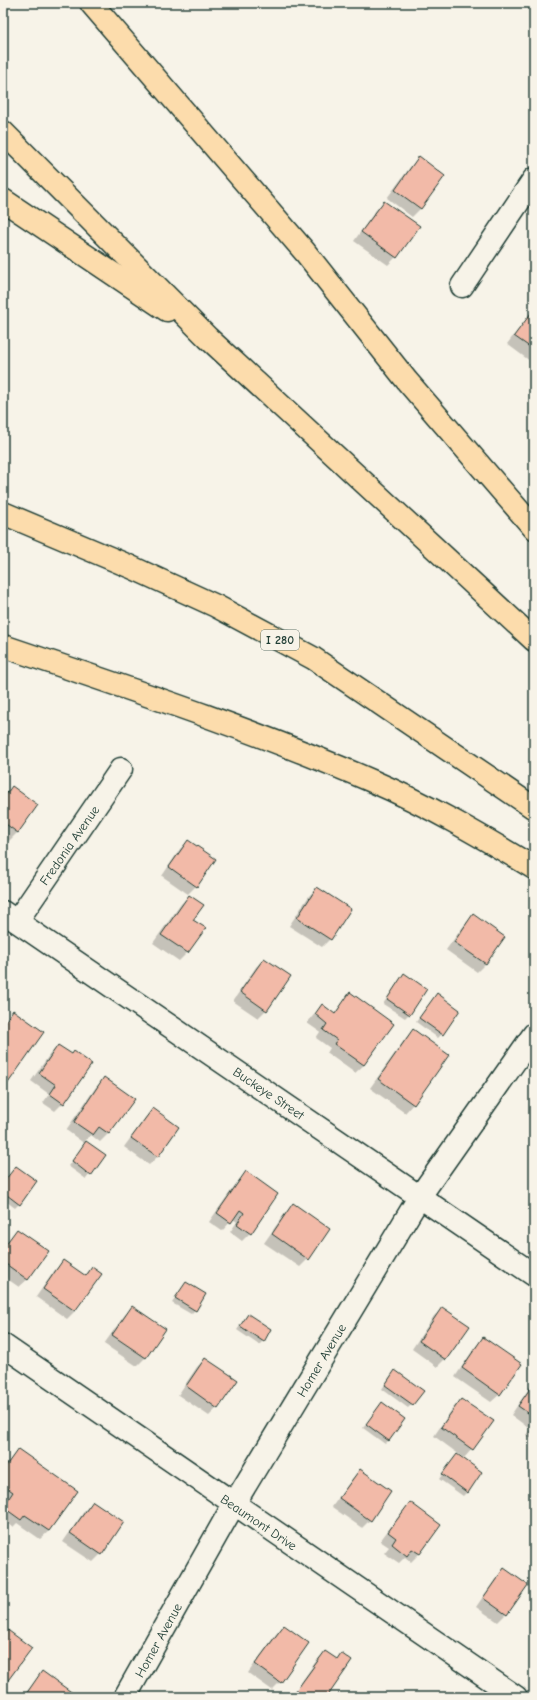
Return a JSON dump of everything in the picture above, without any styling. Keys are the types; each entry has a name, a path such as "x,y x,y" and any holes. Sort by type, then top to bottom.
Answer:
{"highway":[{"path":"91,3 305,252 407,381 534,528"},
{"path":"3,132 208,338 534,640"},
{"path":"3,200 208,338"},
{"name":"I 280","path":"3,513 131,567 216,606 314,658 534,808"},
{"path":"3,646 230,724 373,781 487,839 534,868"}],"street":[{"path":"462,286 534,179"},
{"name":"Fredonia Avenue","path":"10,916 121,769"},
{"name":"Buckeye Street","path":"10,916 534,1275"},
{"name":"Homer Avenue","path":"125,1697 234,1504 420,1196 534,1034"},
{"name":"Beaumont Drive","path":"3,1345 516,1697"}],"building":[{"path":"419,156 445,176 421,209 395,190"},
{"path":"384,201 420,226 397,258 361,232"},
{"path":"534,309 534,350 514,336"},
{"path":"12,786 38,805 18,833 3,822 3,799"},
{"path":"188,840 216,859 197,887 169,867"},
{"path":"317,887 351,909 331,940 297,918"},
{"path":"189,895 204,905 193,920 206,928 188,953 161,935"},
{"path":"473,914 505,937 486,964 454,942"},
{"path":"264,958 291,976 267,1011 240,992"},
{"path":"404,973 427,989 410,1015 387,999"},
{"path":"350,992 394,1024 364,1065 334,1044 337,1040 323,1030 327,1024 315,1014 322,1004 335,1014"},
{"path":"437,993 460,1010 443,1035 419,1018"},
{"path":"13,1010 44,1032 6,1086 3,1084 3,1025"},
{"path":"413,1029 449,1055 414,1105 378,1079"},
{"path":"58,1045 72,1054 74,1051 92,1064 64,1104 50,1094 56,1085 39,1073"},
{"path":"104,1077 135,1099 109,1134 99,1127 93,1135 74,1122"},
{"path":"153,1108 179,1127 158,1157 131,1138"},
{"path":"86,1141 106,1155 91,1176 72,1161"},
{"path":"16,1166 37,1181 20,1205 3,1192 3,1183"},
{"path":"246,1171 278,1194 251,1234 237,1224 244,1213 240,1210 231,1223 217,1213"},
{"path":"293,1203 330,1229 309,1260 272,1234"},
{"path":"17,1229 49,1251 28,1280 3,1262 3,1248"},
{"path":"63,1260 86,1276 92,1267 102,1274 75,1311 43,1289"},
{"path":"186,1282 206,1294 196,1311 175,1298"},
{"path":"132,1306 166,1329 146,1358 112,1335"},
{"path":"442,1307 470,1326 446,1360 419,1341"},
{"path":"248,1314 271,1329 264,1342 240,1326"},
{"path":"483,1337 522,1364 500,1395 462,1368"},
{"path":"205,1358 238,1380 218,1409 186,1386"},
{"path":"395,1370 424,1391 413,1405 385,1385"},
{"path":"534,1383 534,1417 518,1406"},
{"path":"461,1399 494,1421 473,1450 441,1427"},
{"path":"382,1402 405,1419 389,1441 366,1424"},
{"path":"18,1449 78,1491 49,1531 25,1515 21,1520 3,1507 13,1492 3,1485 3,1470"},
{"path":"457,1454 482,1472 468,1493 442,1474"},
{"path":"360,1469 391,1491 371,1521 339,1498"},
{"path":"93,1501 124,1522 102,1555 70,1533"},
{"path":"410,1502 441,1525 420,1554 412,1549 407,1556 392,1544 396,1538 388,1532"},
{"path":"504,1568 528,1585 507,1615 483,1598"},
{"path":"284,1625 309,1643 281,1683 255,1664"},
{"path":"5,1628 32,1648 3,1687 3,1631"},
{"path":"325,1651 337,1659 341,1653 352,1661 327,1697 296,1697 293,1695"},
{"path":"42,1671 74,1694 72,1697 24,1697"}]}
